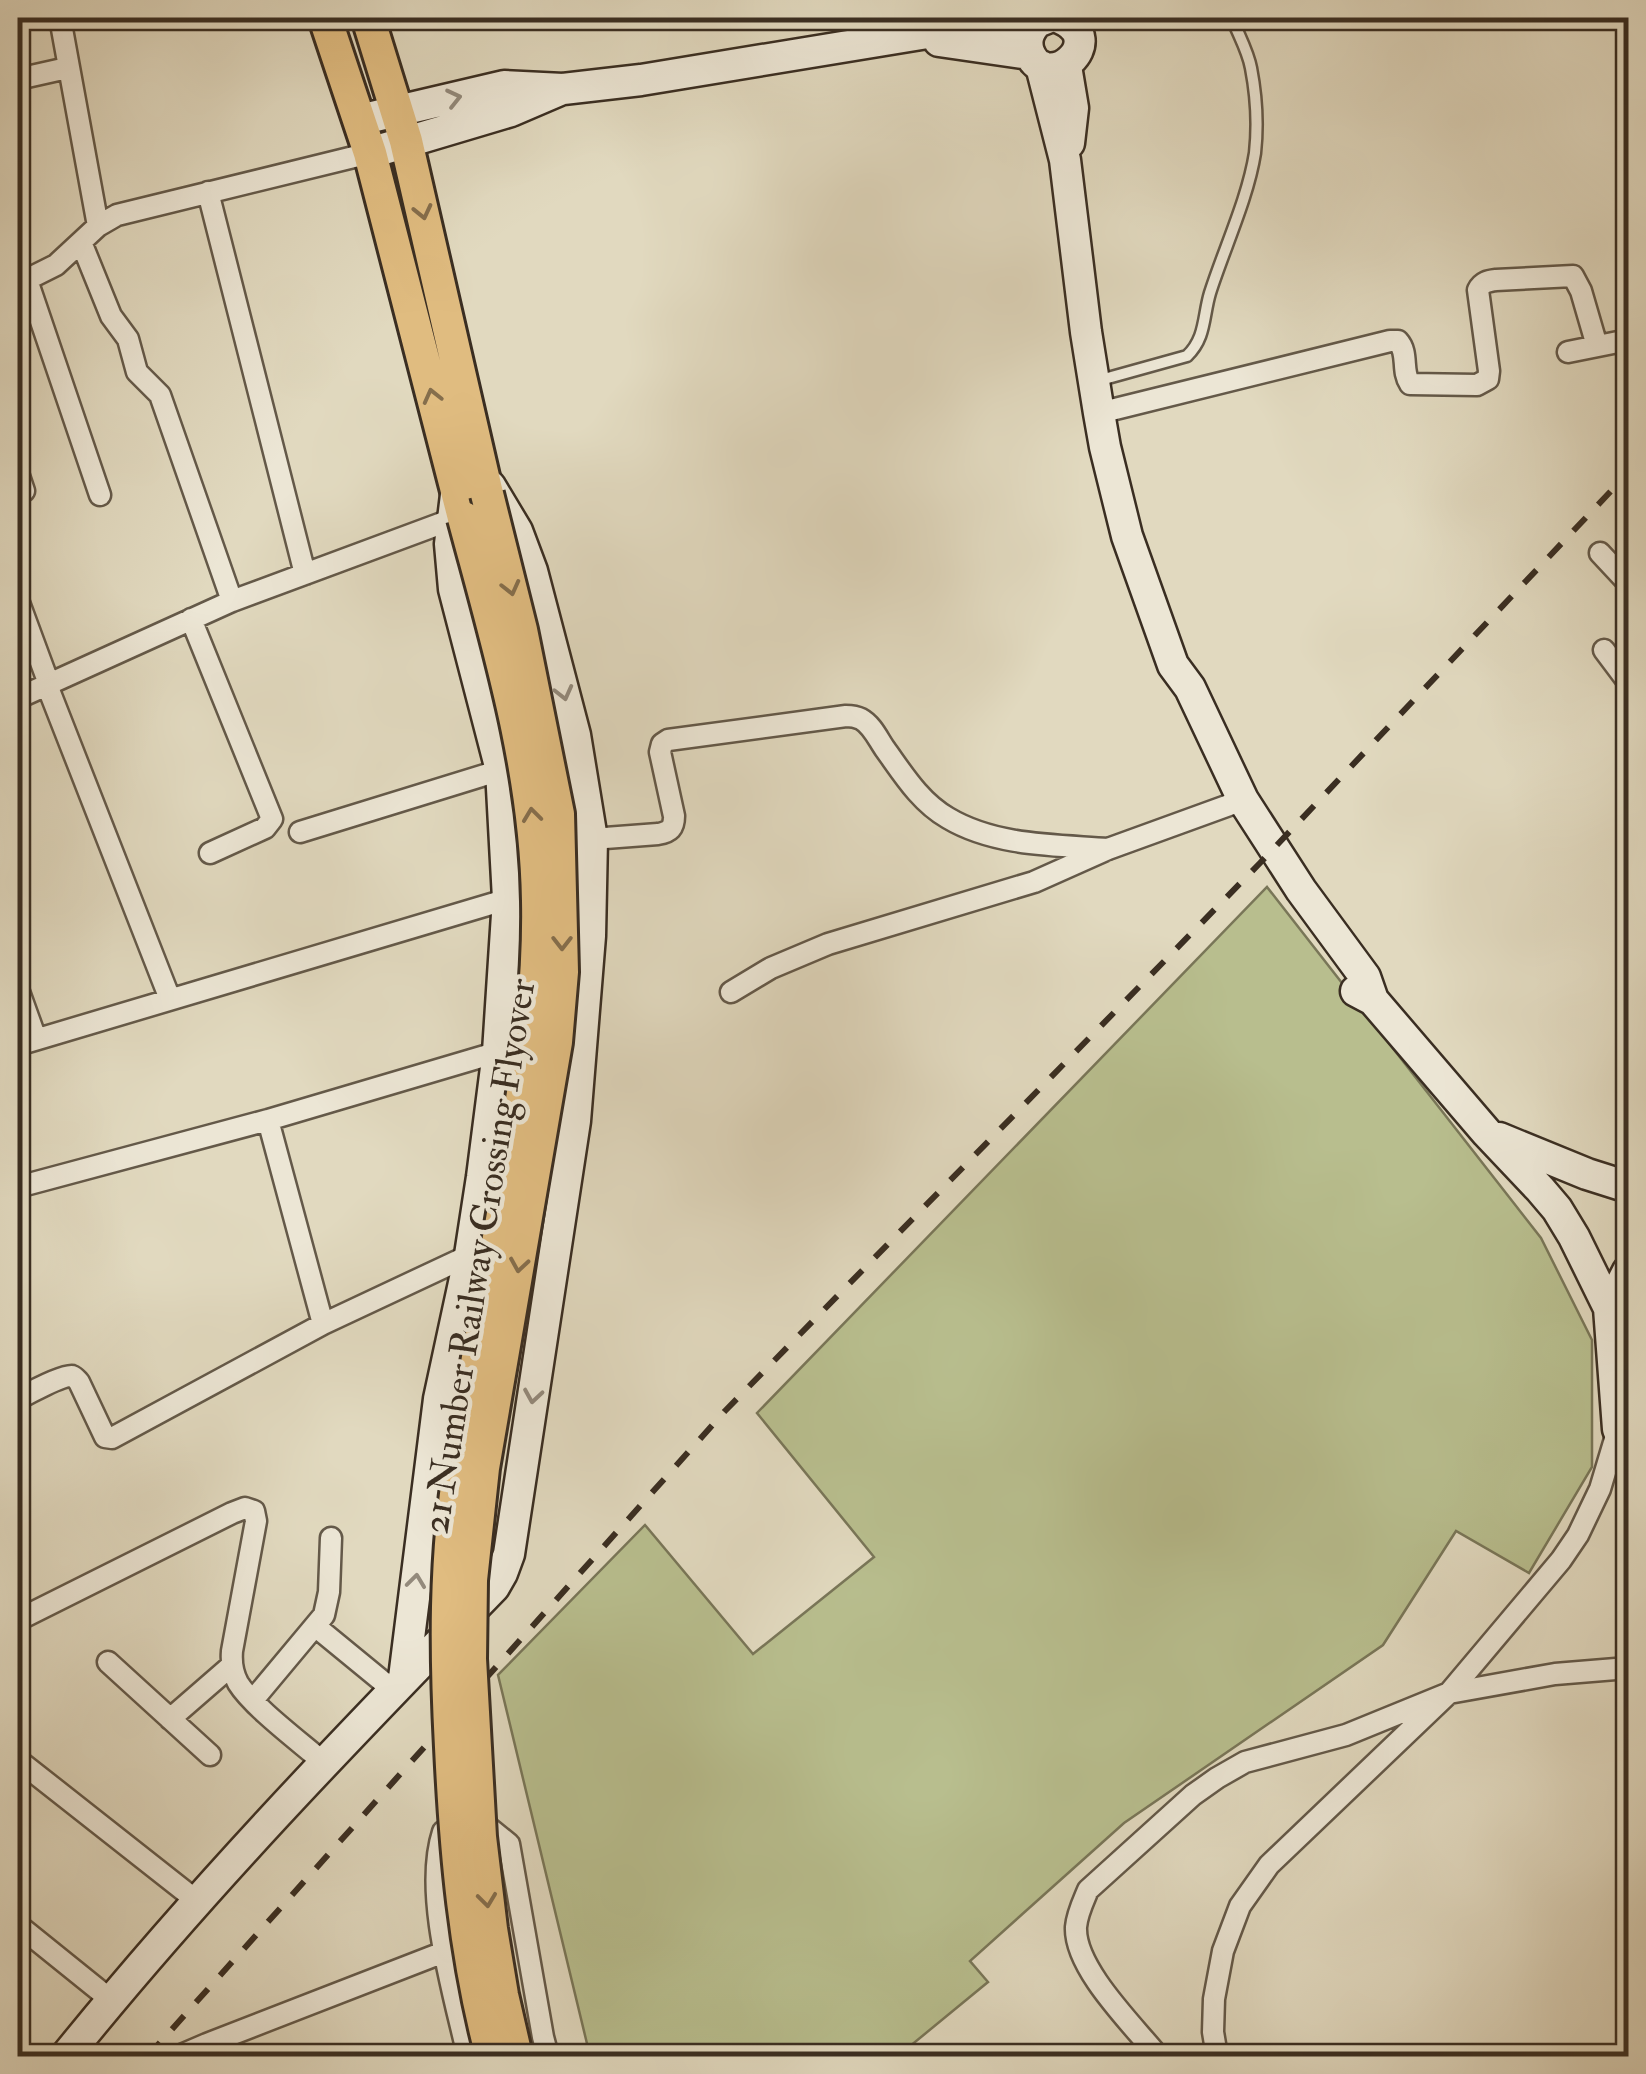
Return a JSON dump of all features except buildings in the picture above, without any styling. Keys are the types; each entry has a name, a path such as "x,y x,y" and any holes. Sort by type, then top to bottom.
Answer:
{"main road":[{"path":"325,18 360,120 468,498"},
{"path":"368,18 402,126 468,498"},
{"name":"21 Number Railway Crossing Flyover","path":"468,498 521,630 558,814 562,972 556,1042 483,1468 471,1580 470,1659 480,1837 491,1930 502,1995 536,2050"},
{"name":"21 Number Railway Crossing Flyover","path":"468,498 523,749 533,820 538,902 534,997 523,1100 460,1469 446,1602 456,1858 470,1956 492,2056"}],"street":[{"path":"60,18 98,226"},
{"path":"100,495 22,282 56,265 117,214 370,154 402,126 504,86 563,89 642,80 970,26 1060,21 1079,38 1077,54 1046,62 910,38"},
{"path":"1060,21 1028,38 1046,62 1073,121 1065,160 1105,447 1127,536 1174,666 1172,684 1176,697 1234,804 1351,986 1373,1000 1557,1210 1574,1238 1608,1308 1624,1441 1561,1560 1449,1693 1270,1865 1240,1906 1223,1951 1214,2000 1213,2032 1218,2056"},
{"path":"18,78 67,68"},
{"path":"360,120 402,126"},
{"path":"208,192 306,574"},
{"path":"82,242 111,316 128,339 137,372 160,395 232,602"},
{"path":"1099,413 1390,341 1398,341 1402,346 1410,384 1478,385 1488,379 1489,371 1478,290 1480,284 1496,280 1573,276 1597,346"},
{"path":"1568,352 1628,340"},
{"path":"18,698 192,619 306,574 468,498"},
{"path":"398,1684 439,1399 498,1109 508,898 501,770 454,588 450,544 468,498"},
{"path":"66,2056 197,1901 323,1762 494,1587 508,1554 590,936 592,839 575,735 532,571 517,531 468,498"},
{"path":"1600,553 1628,582"},
{"path":"18,600 47,685 170,999"},
{"path":"192,619 272,818 265,828 210,853"},
{"path":"1604,650 1628,682"},
{"path":"592,839 658,834 668,832 674,825 660,752 668,740 846,716 859,718 868,725 909,783 949,819 1022,842 1108,849"},
{"path":"300,832 501,770"},
{"path":"731,992 771,968 828,944 1034,882 1108,849 1234,804"},
{"path":"18,989 27,1042 508,898"},
{"path":"18,1187 268,1120 498,1052"},
{"path":"268,1120 322,1324"},
{"path":"1487,1133 1628,1187"},
{"path":"18,1399 74,1377 105,1436 112,1438 322,1324 470,1255"},
{"path":"1608,1308 1628,1271"},
{"path":"18,1620 245,1508 254,1511 256,1521 231,1666 236,1680 253,1700 323,1762"},
{"path":"253,1700 324,1615 331,1538"},
{"path":"315,1626 398,1684"},
{"path":"108,1662 210,1755"},
{"path":"170,1719 231,1666"},
{"path":"1158,2056 1089,1971 1076,1929 1088,1890 1193,1795 1245,1762 1346,1735 1449,1693 1555,1674 1628,1668"},
{"path":"18,1760 197,1901"},
{"path":"469,2056 444,1952 436,1880 437,1849 443,1832 488,1827 509,1844 536,2050"},
{"path":"18,1924 112,2000"},
{"path":"180,2056 444,1952"},
{"path":"469,2056 474,2037 492,2016 519,2018 536,2050"}],"lane":[{"path":"1095,381 1187,356 1202,336 1209,296 1255,154 1251,66 1232,18"}],"green space":[{"path":"1267,887 1541,1238 1592,1340 1592,1467 1529,1573 1456,1531 1383,1645 1124,1823 970,1961 988,1982 898,2056 590,2056 498,1675 645,1525 753,1654 874,1557 757,1413"}],"railway":[{"path":"148,2056 725,1411 1260,863 1628,473"}]}
